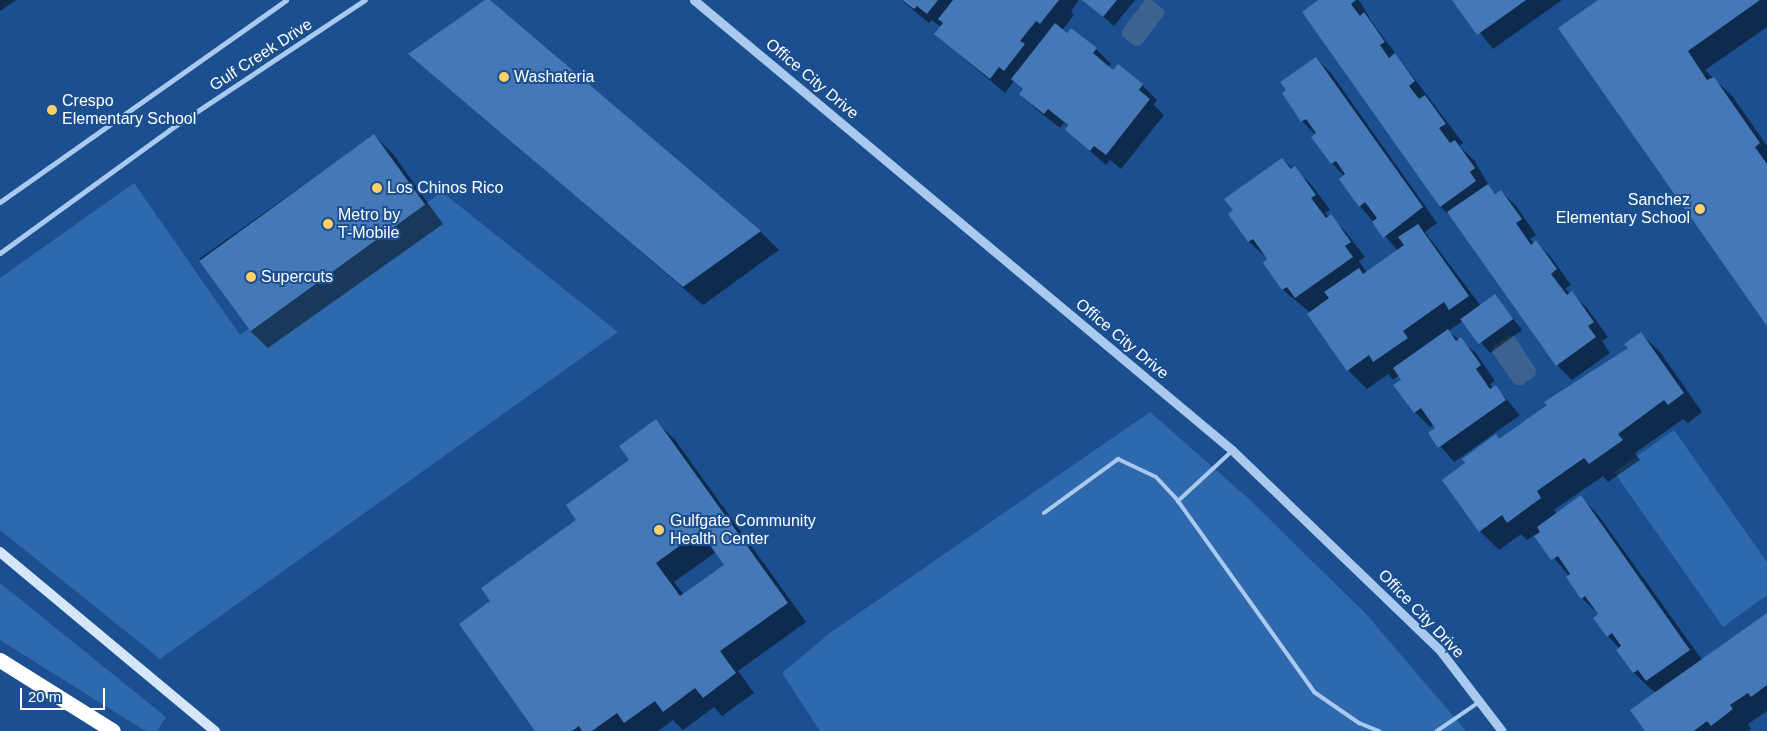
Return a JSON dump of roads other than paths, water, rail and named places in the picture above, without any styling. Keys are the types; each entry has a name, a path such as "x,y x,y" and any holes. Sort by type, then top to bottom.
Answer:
{"highway":[{"path":"0,660 113,731"}],"main road":[{"path":"0,552 215,731"}],"street":[{"name":"Gulf Creek Drive","path":"0,202 286,0"},
{"name":"Gulf Creek Drive","path":"0,253 169,130 365,0"},
{"name":"Office City Drive","path":"694,0 1232,450 1438,649 1502,731"}],"lane":[{"path":"1178,501 1232,450"},
{"path":"1044,513 1118,459 1156,477 1178,501 1314,692 1359,723 1379,731"},
{"path":"1437,731 1479,702"}],"place":[{"name":"Washateria","path":"504,77"},
{"name":"Crespo Elementary School","path":"52,110"},
{"name":"Los Chinos Rico","path":"377,188"},
{"name":"Sanchez Elementary School","path":"1700,209"},
{"name":"Metro by T-Mobile","path":"328,224"},
{"name":"Supercuts","path":"251,277"},
{"name":"Gulfgate Community Health Center","path":"659,530"}]}
